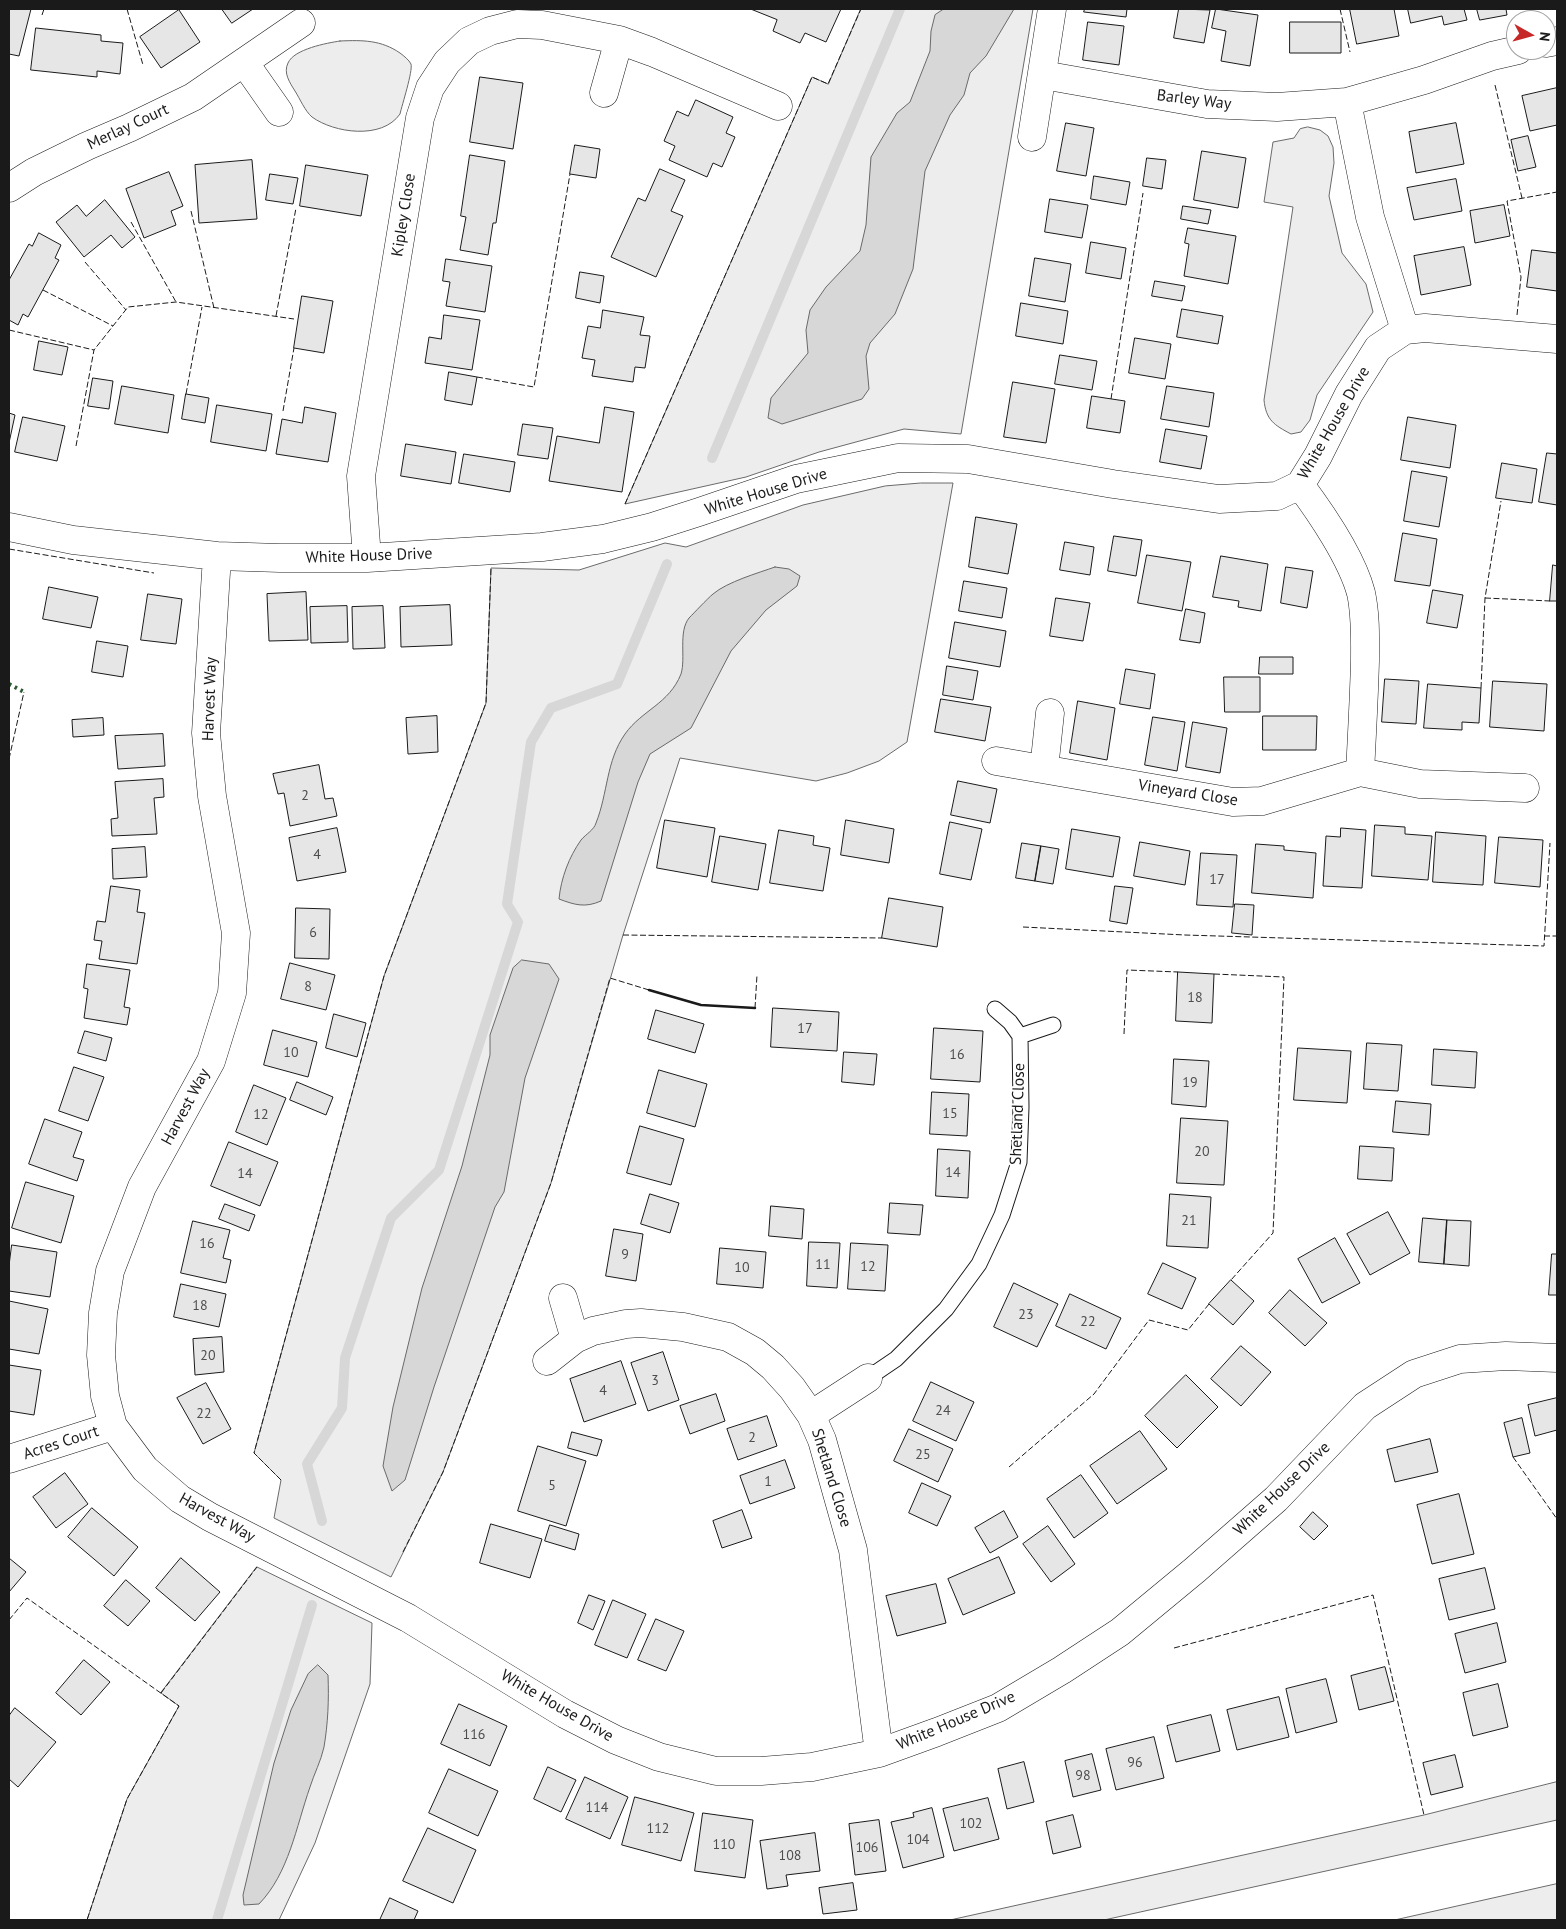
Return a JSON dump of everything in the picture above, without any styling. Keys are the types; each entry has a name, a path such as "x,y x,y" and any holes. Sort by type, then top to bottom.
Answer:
{"street":[{"path":"1032,136 1052,9"},
{"name":"Merlay Court","path":"9,188 34,172 193,97 301,23"},
{"name":"Kipley Close","path":"367,558 361,476 420,118 430,88 447,62 469,41 490,31 517,24 542,25 619,40 652,52 778,106"},
{"path":"604,93 619,40"},
{"name":"Barley Way","path":"1042,75 1207,104 1277,107 1347,102 1424,80 1506,53"},
{"path":"244,62 279,112"},
{"path":"1347,102 1370,217 1405,330 1425,328 1557,339"},
{"name":"White House Drive","path":"9,527 73,540 217,556 367,558 542,547 603,540 690,515 796,479 898,458 968,459 1113,484 1219,499 1277,496 1300,484 1318,456 1349,394 1378,348 1405,330"},
{"path":"1300,484 1320,512 1347,560 1361,592 1366,627 1360,772"},
{"name":"Harvest Way","path":"217,556 206,733 212,796 236,933 232,993 211,1061 142,1187 110,1271 101,1354 105,1396 113,1426 145,1468 180,1499 210,1517 290,1557"},
{"path":"1044,769 1050,713"},
{"name":"Vineyard Close","path":"996,761 1233,802 1262,801 1360,772 1420,784 1525,788"},
{"path":"563,1298 575,1339"},
{"name":"Shetland Close","path":"547,1361 575,1339 611,1326 641,1323 683,1326 728,1337 755,1352 774,1367 792,1388 811,1415 822,1440 853,1550 879,1752"},
{"name":"White House Drive","path":"290,1557 408,1618 565,1714 616,1740 659,1757 716,1770 761,1771 812,1767 879,1752 937,1732 998,1708 1062,1670 1120,1632 1195,1570 1276,1499 1365,1406 1414,1374 1460,1359 1506,1356 1557,1358"},
{"path":"811,1415 868,1378"},
{"name":"Acres Court","path":"9,1459 113,1426"}],"lane":[{"path":"995,1009 1010,1022 1020,1036 1053,1025"},
{"name":"Shetland Close","path":"868,1378 896,1358 946,1309 979,1264 1002,1215 1019,1162 1021,1107 1020,1036"}],"shaded area":[{"path":"861,9 1033,9 961,434 904,429 819,452 746,477 625,504 812,77 828,84"},
{"path":"944,9 1014,9 986,56 970,73 964,95 950,115 925,171 913,269 895,314 870,343 866,356 869,389 862,399 782,424 768,418 771,398 808,353 806,330 810,310 826,287 860,251 866,225 871,157 897,113 910,102 930,51 931,31 935,15"},
{"path":"340,41 379,43 400,53 411,64 400,114 382,128 370,131 345,130 321,123 309,114 291,85 286,70 291,58 304,50"},
{"path":"1308,127 1320,130 1328,136 1333,147 1334,163 1329,196 1342,253 1366,284 1373,312 1317,395 1310,420 1301,432 1291,434 1272,421 1265,407 1264,400 1293,207 1264,202 1273,142 1294,138 1300,129"},
{"path":"953,483 907,742 879,761 847,773 816,781 680,758 623,935 551,1183 443,1472 391,1577 274,1518 281,1480 254,1453 384,976 486,703 491,568 579,570 665,543 686,547 803,505 885,486"},
{"path":"775,567 789,569 800,576 797,586 766,610 731,651 691,728 650,754 638,782 601,901 580,905 559,899 569,861 581,840 592,830 596,823 614,755 619,744 625,734 639,719 670,693 681,674 684,630 689,618 710,596 719,590 743,578"},
{"path":"522,960 549,964 559,979 525,1078 504,1192 495,1207 434,1387 405,1480 392,1491 383,1466 393,1407 422,1288 462,1166 490,1055 490,1035 513,968"},
{"path":"257,1567 372,1623 370,1684 315,1843 279,1920 87,1920 127,1799 179,1706 161,1693"},
{"path":"318,1665 328,1675 327,1720 323,1752 285,1864 278,1878 259,1904 244,1905 243,1895 274,1763 291,1710 308,1674"},
{"path":"1557,1782 1557,1820 1104,1920 950,1920 1424,1815"},
{"path":"1557,1884 1557,1920 1395,1920"}],"building":[{"path":"9,9 31,9 19,56 9,54"},
{"path":"222,9 253,9 232,23"},
{"path":"751,9 841,9 826,42 805,33 800,43 773,31 777,20"},
{"path":"1085,9 1127,9 1126,17 1084,12"},
{"path":"1179,9 1210,10 1204,43 1174,38"},
{"path":"1216,9 1258,15 1250,66 1221,61 1226,31 1212,28"},
{"path":"1350,9 1394,9 1399,36 1357,44"},
{"path":"1408,9 1464,9 1467,20 1444,25 1442,16 1411,23"},
{"path":"1477,9 1506,9 1506,15 1480,20"},
{"path":"179,10 200,42 161,68 140,37"},
{"path":"1088,22 1124,26 1119,65 1083,60"},
{"path":"1290,22 1341,22 1341,53 1290,53"},
{"path":"36,28 101,35 101,41 123,43 120,74 97,71 97,77 31,70"},
{"path":"480,77 523,83 513,149 470,142"},
{"path":"1557,88 1557,125 1530,131 1522,96"},
{"path":"696,100 733,117 726,133 735,137 722,167 713,163 707,177 669,160 675,146 664,141 677,111 688,116"},
{"path":"1066,123 1094,128 1086,176 1057,171"},
{"path":"1456,123 1464,164 1416,173 1409,132"},
{"path":"1528,136 1536,167 1518,171 1511,140"},
{"path":"575,145 600,149 596,178 570,174"},
{"path":"1202,151 1246,158 1238,208 1194,200"},
{"path":"470,155 505,161 496,223 493,223 488,255 460,250 466,217 461,216"},
{"path":"1147,158 1166,160 1162,189 1143,186"},
{"path":"252,160 257,219 199,223 195,165"},
{"path":"306,165 368,175 361,216 300,206"},
{"path":"660,169 685,180 671,211 683,216 656,277 611,257 638,198 645,201"},
{"path":"169,172 183,206 171,211 176,225 144,238 126,189"},
{"path":"270,174 298,178 293,204 266,200"},
{"path":"1094,176 1130,182 1126,205 1091,199"},
{"path":"1456,179 1462,211 1414,220 1407,188"},
{"path":"1050,199 1088,205 1082,238 1045,232"},
{"path":"105,200 135,237 122,248 111,235 84,257 56,222 77,205 86,216"},
{"path":"1504,205 1510,236 1475,243 1470,211"},
{"path":"1183,206 1211,210 1208,224 1181,219"},
{"path":"1188,228 1236,236 1228,284 1184,276 1189,244 1185,243"},
{"path":"39,233 61,245 55,258 59,260 28,317 23,314 18,325 9,320 9,280 29,244 32,246"},
{"path":"1091,242 1126,248 1121,279 1086,273"},
{"path":"1464,247 1471,285 1421,295 1414,256"},
{"path":"1532,250 1557,253 1557,291 1527,287"},
{"path":"1035,258 1071,264 1065,302 1029,296"},
{"path":"446,259 492,266 485,312 446,306 450,282 443,281"},
{"path":"580,272 604,276 600,303 576,298"},
{"path":"1155,281 1185,286 1182,301 1152,296"},
{"path":"302,296 333,301 324,353 294,348"},
{"path":"1021,303 1068,311 1063,344 1016,336"},
{"path":"1182,309 1223,316 1218,344 1177,337"},
{"path":"603,310 644,317 640,335 650,336 645,368 635,367 633,382 592,376 595,360 582,358 588,326 600,328"},
{"path":"444,315 480,320 472,370 425,363 429,337 441,339"},
{"path":"1135,338 1171,344 1165,379 1129,373"},
{"path":"39,341 68,347 62,375 34,370"},
{"path":"1060,355 1097,361 1092,390 1055,384"},
{"path":"449,372 477,377 472,405 445,400"},
{"path":"93,378 113,381 109,409 88,406"},
{"path":"1013,382 1055,389 1046,443 1004,437"},
{"path":"122,386 174,395 168,433 115,424"},
{"path":"1167,386 1214,393 1209,427 1161,419"},
{"path":"186,394 209,398 205,423 182,419"},
{"path":"1092,396 1125,401 1120,433 1087,428"},
{"path":"217,405 272,414 266,451 211,442"},
{"path":"305,407 336,413 328,462 276,454 282,419 302,423"},
{"path":"605,407 634,412 622,492 549,481 557,436 599,443"},
{"path":"9,413 15,415 9,443"},
{"path":"23,417 65,426 57,461 15,452"},
{"path":"1408,417 1456,425 1450,468 1401,460"},
{"path":"523,424 553,428 548,459 518,455"},
{"path":"1166,429 1207,436 1201,469 1160,462"},
{"path":"406,444 456,452 451,484 401,476"},
{"path":"1547,453 1557,454 1557,505 1539,502"},
{"path":"464,454 515,462 510,492 459,483"},
{"path":"1502,463 1537,469 1532,503 1496,498"},
{"path":"1412,471 1447,477 1439,527 1404,521"},
{"path":"976,517 1017,524 1008,574 969,567"},
{"path":"1403,533 1437,539 1430,586 1395,581"},
{"path":"1114,536 1142,540 1136,576 1108,571"},
{"path":"1065,542 1094,547 1090,575 1060,570"},
{"path":"1147,555 1191,562 1182,611 1138,603"},
{"path":"1221,556 1268,564 1261,611 1238,607 1239,601 1213,597"},
{"path":"1553,565 1557,566 1557,601 1550,601"},
{"path":"1286,567 1313,571 1307,608 1281,603"},
{"path":"964,581 1007,588 1002,618 959,611"},
{"path":"49,587 98,597 91,628 43,619"},
{"path":"1433,590 1463,595 1457,628 1427,623"},
{"path":"306,592 308,640 269,641 267,594"},
{"path":"148,594 182,599 176,644 141,640"},
{"path":"1056,598 1090,603 1083,641 1050,636"},
{"path":"450,605 452,645 401,647 400,607"},
{"path":"347,606 348,642 311,643 310,607"},
{"path":"383,606 385,648 353,649 352,607"},
{"path":"1186,609 1205,613 1200,643 1180,640"},
{"path":"955,622 1006,631 1000,667 949,658"},
{"path":"97,641 128,646 123,677 92,672"},
{"path":"1260,657 1293,657 1293,674 1259,674"},
{"path":"947,666 978,671 973,700 943,695"},
{"path":"1126,669 1155,674 1150,709 1120,704"},
{"path":"1224,677 1260,677 1260,712 1225,712"},
{"path":"1385,679 1419,681 1416,724 1382,722"},
{"path":"1493,681 1547,684 1544,731 1490,727"},
{"path":"1428,684 1481,688 1479,723 1462,722 1462,730 1424,728"},
{"path":"941,699 991,707 985,741 935,732"},
{"path":"1078,701 1115,708 1107,760 1070,753"},
{"path":"437,716 438,752 408,754 406,718"},
{"path":"1263,716 1317,716 1316,750 1263,750"},
{"path":"1153,717 1185,722 1177,771 1145,765"},
{"path":"103,718 104,735 73,737 72,720"},
{"path":"1193,722 1227,728 1220,773 1186,767"},
{"path":"163,734 165,766 118,769 115,736"},
{"path":"319,765 325,799 333,798 337,816 290,826 284,793 278,794 273,774"},
{"path":"163,779 164,797 154,798 157,834 112,836 111,819 118,818 115,782"},
{"path":"958,781 997,789 990,823 951,815"},
{"path":"665,820 715,828 707,877 657,868"},
{"path":"846,820 894,829 889,863 841,855"},
{"path":"950,822 982,829 971,880 940,874"},
{"path":"1375,825 1405,827 1405,834 1432,836 1428,880 1372,876"},
{"path":"337,828 346,872 297,881 289,838"},
{"path":"1341,828 1366,830 1362,888 1323,886 1326,836 1340,837"},
{"path":"1072,829 1120,837 1113,877 1066,869"},
{"path":"779,830 814,836 813,845 830,848 823,891 770,883"},
{"path":"1436,832 1486,836 1483,885 1433,882"},
{"path":"720,836 766,844 758,890 712,882"},
{"path":"1499,837 1543,840 1540,887 1495,883"},
{"path":"1140,842 1190,851 1185,885 1134,876"},
{"path":"1022,843 1041,846 1035,881 1016,878"},
{"path":"1256,844 1284,846 1284,850 1316,853 1313,898 1252,893"},
{"path":"1041,846 1059,849 1053,884 1035,881"},
{"path":"145,847 147,877 113,879 112,849"},
{"path":"1201,853 1237,855 1233,907 1197,905"},
{"path":"111,886 140,890 137,912 145,913 137,964 99,959 102,941 94,940 97,921 105,922"},
{"path":"1115,886 1133,888 1127,924 1110,921"},
{"path":"889,898 943,907 937,947 882,938"},
{"path":"1235,904 1254,905 1252,935 1232,933"},
{"path":"296,908 330,909 329,959 295,958"},
{"path":"290,963 335,975 326,1010 281,999"},
{"path":"87,964 130,970 124,1007 130,1008 127,1025 84,1018 88,989 84,988"},
{"path":"1178,972 1214,974 1212,1023 1176,1021"},
{"path":"773,1008 839,1012 837,1051 771,1047"},
{"path":"656,1010 704,1024 695,1053 648,1039"},
{"path":"334,1014 366,1023 357,1057 326,1048"},
{"path":"934,1028 983,1031 980,1082 931,1079"},
{"path":"273,1030 317,1042 308,1077 264,1065"},
{"path":"85,1031 112,1038 106,1061 78,1053"},
{"path":"1367,1043 1402,1045 1398,1091 1364,1089"},
{"path":"1298,1048 1351,1051 1347,1103 1294,1100"},
{"path":"1434,1049 1477,1052 1475,1088 1432,1085"},
{"path":"844,1052 877,1054 874,1085 842,1082"},
{"path":"1174,1059 1209,1061 1206,1107 1172,1104"},
{"path":"74,1067 104,1077 88,1121 59,1111"},
{"path":"659,1070 707,1084 695,1127 647,1113"},
{"path":"297,1082 333,1097 326,1115 290,1100"},
{"path":"254,1085 286,1098 267,1145 236,1132"},
{"path":"932,1092 969,1094 967,1136 930,1134"},
{"path":"1396,1101 1431,1104 1429,1135 1393,1132"},
{"path":"1181,1118 1228,1121 1224,1185 1177,1183"},
{"path":"45,1119 82,1132 73,1157 84,1160 77,1181 29,1164"},
{"path":"640,1126 684,1139 671,1185 627,1173"},
{"path":"229,1142 278,1162 260,1206 211,1186"},
{"path":"1360,1146 1394,1148 1392,1181 1358,1179"},
{"path":"938,1149 970,1151 968,1198 936,1196"},
{"path":"26,1182 74,1196 61,1243 12,1228"},
{"path":"650,1194 679,1203 670,1233 641,1224"},
{"path":"1170,1194 1211,1197 1208,1248 1167,1246"},
{"path":"890,1203 923,1205 920,1235 888,1233"},
{"path":"225,1204 255,1215 249,1231 219,1219"},
{"path":"771,1206 804,1209 802,1239 769,1236"},
{"path":"1388,1212 1410,1253 1370,1275 1347,1234"},
{"path":"1423,1218 1447,1220 1444,1264 1419,1262"},
{"path":"1447,1220 1471,1221 1469,1266 1444,1264"},
{"path":"193,1221 230,1230 223,1258 231,1260 226,1283 181,1273"},
{"path":"614,1229 643,1234 636,1281 606,1276"},
{"path":"1335,1238 1360,1283 1322,1303 1298,1259"},
{"path":"809,1242 840,1243 837,1288 807,1286"},
{"path":"851,1243 888,1245 885,1291 848,1289"},
{"path":"12,1245 57,1252 50,1297 9,1291 9,1266"},
{"path":"720,1248 766,1252 763,1288 717,1284"},
{"path":"1552,1254 1557,1254 1557,1295 1549,1295"},
{"path":"1163,1263 1196,1278 1182,1309 1148,1294"},
{"path":"1231,1280 1254,1301 1233,1325 1209,1304"},
{"path":"1014,1283 1058,1304 1037,1347 994,1327"},
{"path":"181,1284 226,1294 219,1327 174,1317"},
{"path":"1290,1290 1327,1323 1305,1346 1269,1313"},
{"path":"1070,1294 1121,1318 1106,1349 1056,1326"},
{"path":"9,1301 48,1309 39,1354 9,1349"},
{"path":"222,1337 224,1372 195,1375 193,1339"},
{"path":"1241,1346 1271,1372 1241,1406 1211,1379"},
{"path":"663,1352 679,1400 648,1411 631,1363"},
{"path":"621,1361 636,1404 584,1422 570,1379"},
{"path":"9,1365 41,1370 34,1415 9,1411"},
{"path":"1186,1375 1218,1407 1177,1448 1145,1416"},
{"path":"931,1382 974,1402 956,1441 913,1421"},
{"path":"206,1383 231,1429 203,1444 177,1398"},
{"path":"716,1394 725,1421 690,1434 680,1406"},
{"path":"1557,1398 1557,1430 1535,1436 1528,1405"},
{"path":"767,1416 777,1446 738,1460 727,1429"},
{"path":"1522,1418 1530,1453 1513,1457 1504,1423"},
{"path":"909,1429 953,1449 938,1482 894,1461"},
{"path":"1140,1431 1167,1469 1117,1504 1090,1466"},
{"path":"572,1432 602,1440 597,1456 568,1448"},
{"path":"1430,1439 1438,1472 1395,1482 1387,1450"},
{"path":"538,1446 586,1461 566,1526 518,1511"},
{"path":"785,1460 795,1488 750,1504 740,1476"},
{"path":"65,1473 88,1504 56,1528 33,1497"},
{"path":"1081,1475 1108,1513 1074,1538 1047,1499"},
{"path":"922,1483 951,1496 937,1526 909,1513"},
{"path":"1459,1494 1474,1554 1432,1564 1417,1505"},
{"path":"92,1508 138,1547 114,1576 68,1537"},
{"path":"742,1510 752,1538 722,1548 713,1521"},
{"path":"1004,1511 1018,1537 990,1553 975,1528"},
{"path":"1313,1512 1328,1526 1314,1540 1300,1527"},
{"path":"491,1524 542,1539 530,1578 480,1563"},
{"path":"550,1525 579,1534 575,1550 545,1541"},
{"path":"1048,1526 1075,1564 1051,1582 1023,1544"},
{"path":"999,1557 1015,1593 963,1615 948,1579"},
{"path":"9,1558 26,1572 9,1592"},
{"path":"181,1558 220,1592 195,1621 156,1588"},
{"path":"1485,1568 1495,1609 1449,1620 1439,1579"},
{"path":"126,1580 150,1601 128,1626 104,1606"},
{"path":"936,1584 946,1623 897,1636 886,1596"},
{"path":"589,1595 605,1601 593,1630 578,1623"},
{"path":"613,1600 646,1614 627,1658 595,1645"},
{"path":"656,1619 684,1631 666,1671 638,1660"},
{"path":"1497,1623 1506,1662 1465,1673 1455,1634"},
{"path":"84,1660 110,1682 81,1715 56,1693"},
{"path":"1385,1667 1394,1701 1359,1710 1351,1676"},
{"path":"1326,1679 1337,1722 1296,1733 1286,1689"},
{"path":"1498,1684 1508,1727 1473,1736 1463,1693"},
{"path":"1279,1697 1289,1737 1237,1750 1227,1710"},
{"path":"459,1704 507,1726 490,1766 441,1744"},
{"path":"15,1708 56,1742 18,1787 9,1779 9,1716"},
{"path":"1211,1715 1220,1751 1176,1762 1167,1726"},
{"path":"1154,1737 1164,1778 1116,1790 1106,1749"},
{"path":"1092,1754 1101,1790 1073,1797 1065,1761"},
{"path":"1455,1755 1463,1787 1431,1795 1423,1763"},
{"path":"1024,1762 1034,1802 1007,1809 998,1769"},
{"path":"548,1767 576,1780 561,1812 534,1799"},
{"path":"449,1769 498,1791 478,1836 429,1813"},
{"path":"585,1777 628,1797 610,1839 566,1819"},
{"path":"635,1797 694,1813 681,1861 622,1845"},
{"path":"988,1798 999,1839 954,1851 943,1809"},
{"path":"932,1808 944,1857 903,1868 891,1822 914,1817 913,1813"},
{"path":"703,1813 753,1820 745,1878 695,1871"},
{"path":"1073,1815 1081,1847 1053,1854 1046,1822"},
{"path":"879,1820 886,1871 855,1875 849,1824"},
{"path":"428,1828 476,1850 453,1903 403,1881"},
{"path":"815,1833 820,1871 786,1875 788,1886 767,1889 760,1841"},
{"path":"853,1883 857,1910 823,1914 819,1888"},
{"path":"390,1898 418,1911 414,1920 380,1920"}],"waterway":[{"path":"712,458 900,9"},
{"path":"322,1521 307,1464 342,1408 345,1358 391,1218 439,1170 518,922 507,904 531,742 551,708 617,684 667,564"},
{"path":"217,1920 312,1605"}],"hedge":[{"path":"9,684 24,692"}],"fence":[{"path":"42,15 44,9"},
{"path":"127,9 143,65"},
{"path":"625,504 812,77 828,84 861,9"},
{"path":"1340,9 1350,52"},
{"path":"1495,85 1522,198"},
{"path":"477,377 534,387 570,174"},
{"path":"1517,315 1521,277 1507,201 1557,192"},
{"path":"1111,399 1143,193"},
{"path":"276,316 296,208"},
{"path":"191,211 214,308"},
{"path":"131,222 176,302"},
{"path":"85,262 126,310"},
{"path":"43,290 113,326"},
{"path":"76,446 94,350 128,307 176,302 294,319"},
{"path":"186,394 202,307"},
{"path":"9,330 94,350"},
{"path":"283,411 294,348"},
{"path":"1481,688 1485,598 1501,501"},
{"path":"9,549 154,573"},
{"path":"281,1480 254,1453 384,976 486,703 491,568"},
{"path":"1485,598 1550,601"},
{"path":"9,759 24,692"},
{"path":"1023,927 1185,935 1544,946 1550,843"},
{"path":"623,935 882,938"},
{"path":"1544,936 1557,936"},
{"path":"1124,1034 1127,970 1178,972"},
{"path":"1214,974 1284,977 1273,1233 1231,1280"},
{"path":"755,1008 757,975"},
{"path":"403,1552 443,1472 551,1183 610,978 649,990"},
{"path":"1009,1467 1094,1394 1149,1320 1188,1330 1209,1304"},
{"path":"1513,1457 1557,1519"},
{"path":"161,1693 257,1567"},
{"path":"1174,1648 1373,1595 1424,1815"},
{"path":"9,1620 27,1598 179,1706 127,1799 87,1920"}],"wall":[{"path":"649,990 701,1005 755,1008"}]}
